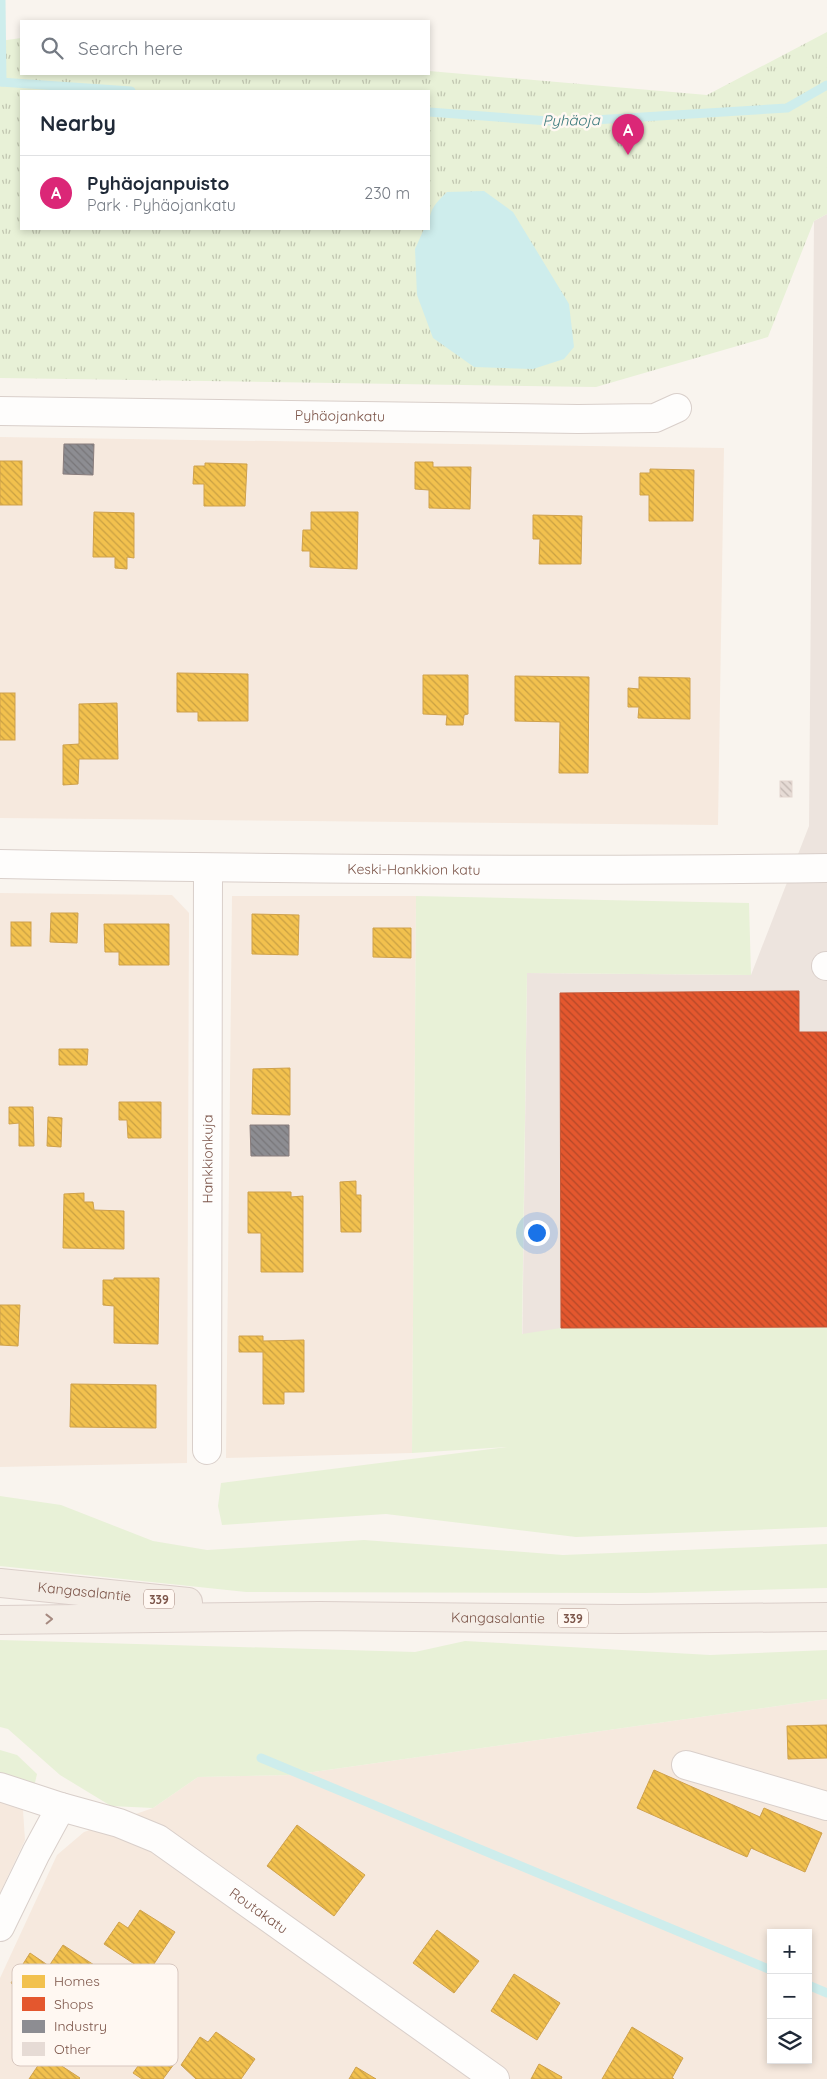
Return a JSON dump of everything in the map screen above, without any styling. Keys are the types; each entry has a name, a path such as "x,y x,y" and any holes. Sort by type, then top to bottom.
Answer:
{"main road":[{"name":"Kangasalantie","path":"0,1583 319,1616"},
{"name":"Kangasalantie","path":"0,1620 319,1616 620,1619 827,1617"}],"street":[{"name":"Pyhäojankatu","path":"0,410 578,419 655,418 677,408"},
{"name":"Keski-Hankkion katu","path":"0,864 208,868 626,871 827,868"},
{"name":"Hankkionkuja","path":"207,1450 208,868"},
{"path":"686,1765 826,1802"},
{"name":"Routakatu","path":"0,1787 119,1823 158,1840 495,2079"},
{"path":"0,1927 61,1807"}],"shaded area":[{"path":"827,214 827,1423 521,1446 527,973 751,975 809,826 814,221"},
{"path":"0,437 724,448 718,825 0,818"},
{"path":"0,893 172,895 189,913 187,1463 0,1467"},
{"path":"232,896 416,896 412,1453 226,1458"},
{"path":"827,1699 827,2079 0,2079 0,1978 57,1855 84,1832 153,1808 198,1777 292,1775"},
{"path":"0,1793 23,1810 25,1840 0,1893"}],"green space":[{"path":"827,32 827,214 814,221 768,337 596,387 0,378 0,41 20,38 20,75 430,75 430,71 707,95"},
{"path":"416,896 749,903 751,975 527,973 522,1334 561,1328 827,1327 827,1527 576,1537 386,1514 222,1525 218,1506 221,1483 507,1447 412,1453"},
{"path":"0,1496 61,1505 153,1541 207,1550 364,1540 563,1555 827,1544 827,1588 645,1593 246,1592 0,1566"},
{"path":"0,1640 415,1652 465,1641 710,1655 827,1650 827,1699 292,1775 198,1777 153,1808 111,1806 60,1775 8,1729 0,1727"},
{"path":"0,1750 17,1755 37,1774 34,1787 0,1780"}],"water":[{"path":"484,191 513,212 569,304 574,347 564,359 533,369 474,367 433,338 417,295 415,249 424,230 430,230 430,217 433,208 447,192"}],"building: Homes":[{"path":"0,461 22,461 22,505 0,505"},
{"path":"415,462 433,462 433,467 471,467 470,509 429,508 429,490 415,489"},
{"path":"205,463 247,464 245,506 204,506 204,484 193,484 194,466 205,466"},
{"path":"650,469 694,470 693,521 649,521 649,495 640,495 640,473 650,473"},
{"path":"94,512 134,513 134,558 127,557 127,569 115,568 115,557 93,557"},
{"path":"311,512 358,512 357,569 310,567 310,551 302,551 303,530 311,530"},
{"path":"533,515 582,516 581,564 539,564 540,539 533,539"},
{"path":"177,673 248,674 248,721 198,721 198,712 177,712"},
{"path":"423,675 468,675 468,714 464,715 463,725 446,725 447,715 423,714"},
{"path":"515,676 589,677 588,773 559,773 560,722 515,721"},
{"path":"639,677 690,678 690,719 638,718 639,707 628,707 628,688 639,689"},
{"path":"0,693 15,693 15,740 0,740"},
{"path":"117,703 118,759 79,759 78,784 63,785 63,745 79,744 79,704"},
{"path":"51,913 78,913 77,943 50,942"},
{"path":"252,914 299,915 298,955 252,954"},
{"path":"11,922 31,922 31,946 11,946"},
{"path":"104,924 169,924 169,965 119,965 119,952 105,952"},
{"path":"373,928 411,928 411,958 373,957"},
{"path":"59,1049 88,1049 87,1065 59,1065"},
{"path":"290,1068 290,1115 252,1114 253,1069"},
{"path":"119,1102 161,1102 161,1138 128,1138 127,1120 119,1120"},
{"path":"9,1107 33,1107 34,1146 19,1146 19,1123 9,1124"},
{"path":"48,1117 62,1118 61,1147 47,1146"},
{"path":"356,1181 356,1195 361,1195 361,1232 341,1232 340,1182"},
{"path":"248,1192 291,1192 291,1197 303,1196 303,1272 261,1272 261,1233 248,1233"},
{"path":"84,1193 84,1202 93,1202 94,1210 124,1211 124,1249 63,1248 64,1194"},
{"path":"114,1278 159,1278 158,1344 114,1343 114,1306 103,1305 103,1280 114,1280"},
{"path":"0,1305 20,1305 18,1346 0,1345"},
{"path":"239,1336 263,1336 263,1341 304,1340 304,1392 284,1392 284,1404 263,1404 263,1352 239,1352"},
{"path":"71,1384 156,1385 156,1428 70,1427"},
{"path":"827,1725 827,1758 788,1759 787,1726"},
{"path":"654,1770 760,1817 764,1808 822,1833 805,1872 751,1848 747,1857 637,1808"},
{"path":"297,1825 365,1875 334,1916 267,1866"},
{"path":"140,1910 175,1932 154,1964 134,1964 104,1944 119,1922 128,1928"},
{"path":"437,1930 479,1961 454,1993 413,1963"},
{"path":"63,1945 93,1964 50,1964"},
{"path":"30,1953 46,1964 23,1964"},
{"path":"514,1974 560,2003 537,2040 491,2011"},
{"path":"632,2027 683,2058 672,2078 674,2079 602,2079"},
{"path":"216,2032 255,2059 241,2079 196,2079 181,2065 200,2037 208,2042"},
{"path":"539,2064 562,2077 561,2079 531,2079"},
{"path":"38,2066 62,2066 80,2078 79,2079 29,2079"},
{"path":"138,2066 173,2066 163,2079 142,2079 133,2073"},
{"path":"356,2067 376,2079 349,2079"}],"building: Shops":[{"path":"799,991 799,1032 827,1032 827,1327 561,1328 560,993"}],"building: Industry":[{"path":"64,444 94,444 93,475 63,474"},
{"path":"250,1125 289,1125 289,1156 251,1156"}],"building: Other":[{"path":"780,781 792,781 792,797 780,797"}],"waterway":[{"path":"1,0 2,82"},
{"name":"Pyhäoja","path":"0,82 116,90"},
{"name":"Pyhäoja","path":"430,112 562,122 787,108 827,85"},
{"path":"261,1758 767,1968"},
{"path":"812,1987 827,1993"}],"place":[{"name":"Pyhäojanpuisto","path":"628,155"}]}
